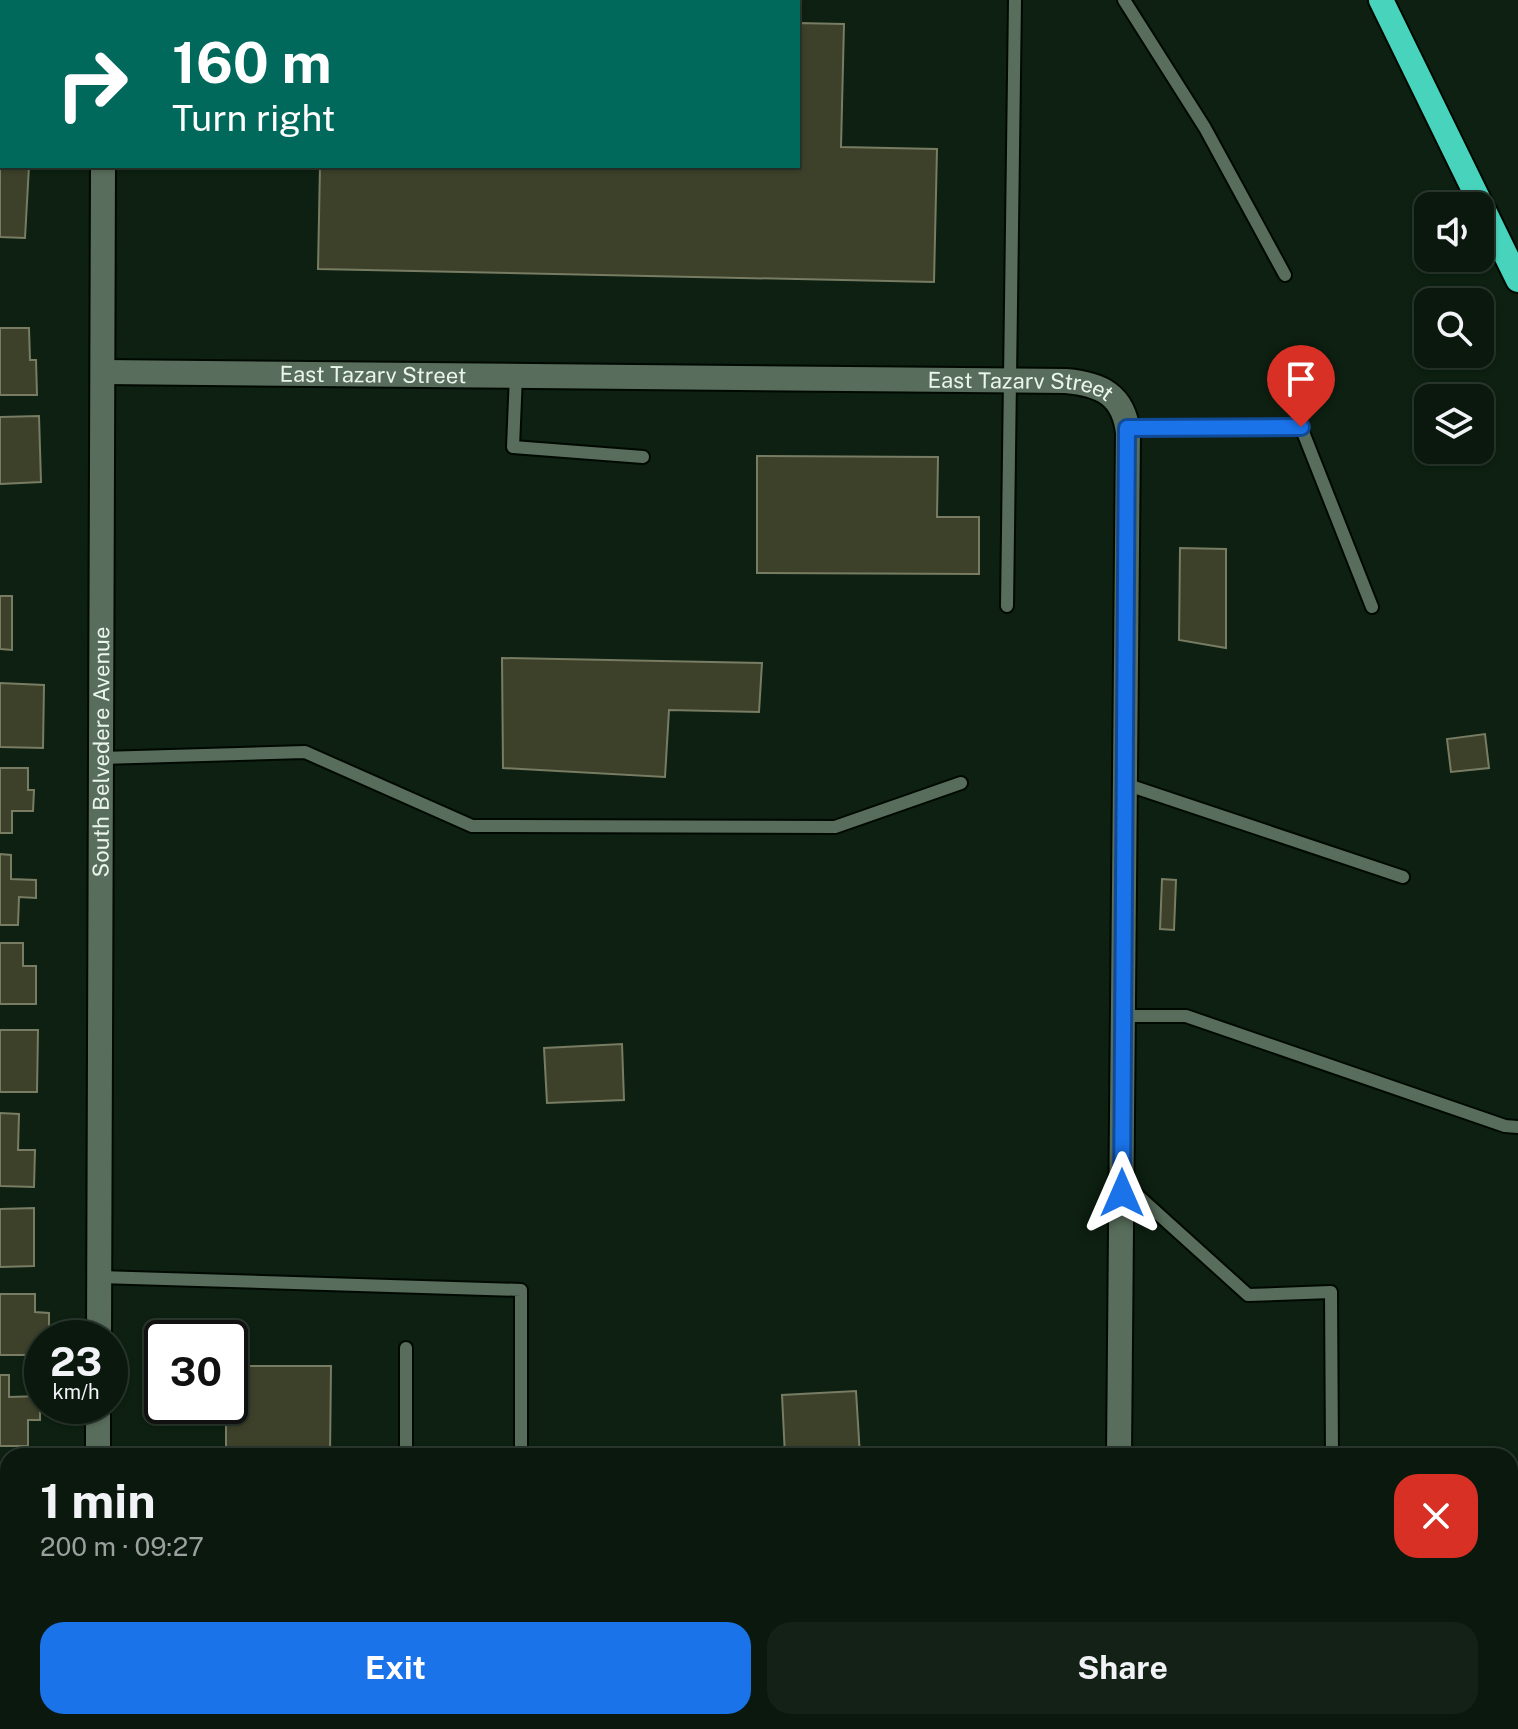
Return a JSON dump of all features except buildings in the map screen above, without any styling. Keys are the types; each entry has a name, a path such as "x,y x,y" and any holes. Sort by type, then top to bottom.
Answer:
{"highway":[{"path":"1381,0 1518,280"}],"street":[{"name":"South Belvedere Avenue","path":"99,1320 103,168"},
{"name":"East Tazarv Street","path":"103,372 1066,381 1102,388 1116,401 1127,428 1119,1448"},
{"path":"98,1424 98,1448"}],"lane":[{"path":"1007,606 1015,0"},
{"path":"1124,0 1205,128 1285,275"},
{"path":"516,375 513,447 643,457"},
{"path":"1127,428 1301,427 1372,607"},
{"path":"101,758 305,752 472,826 835,827 961,783"},
{"path":"1125,784 1403,877"},
{"path":"1123,1016 1186,1016 1505,1126 1518,1127"},
{"path":"1122,1193 1135,1193 1248,1295 1331,1292 1332,1448"},
{"path":"99,1277 521,1290 521,1448"},
{"path":"406,1348 406,1448"}],"route":[{"path":"1122,1193 1127,428 1301,427"}]}
